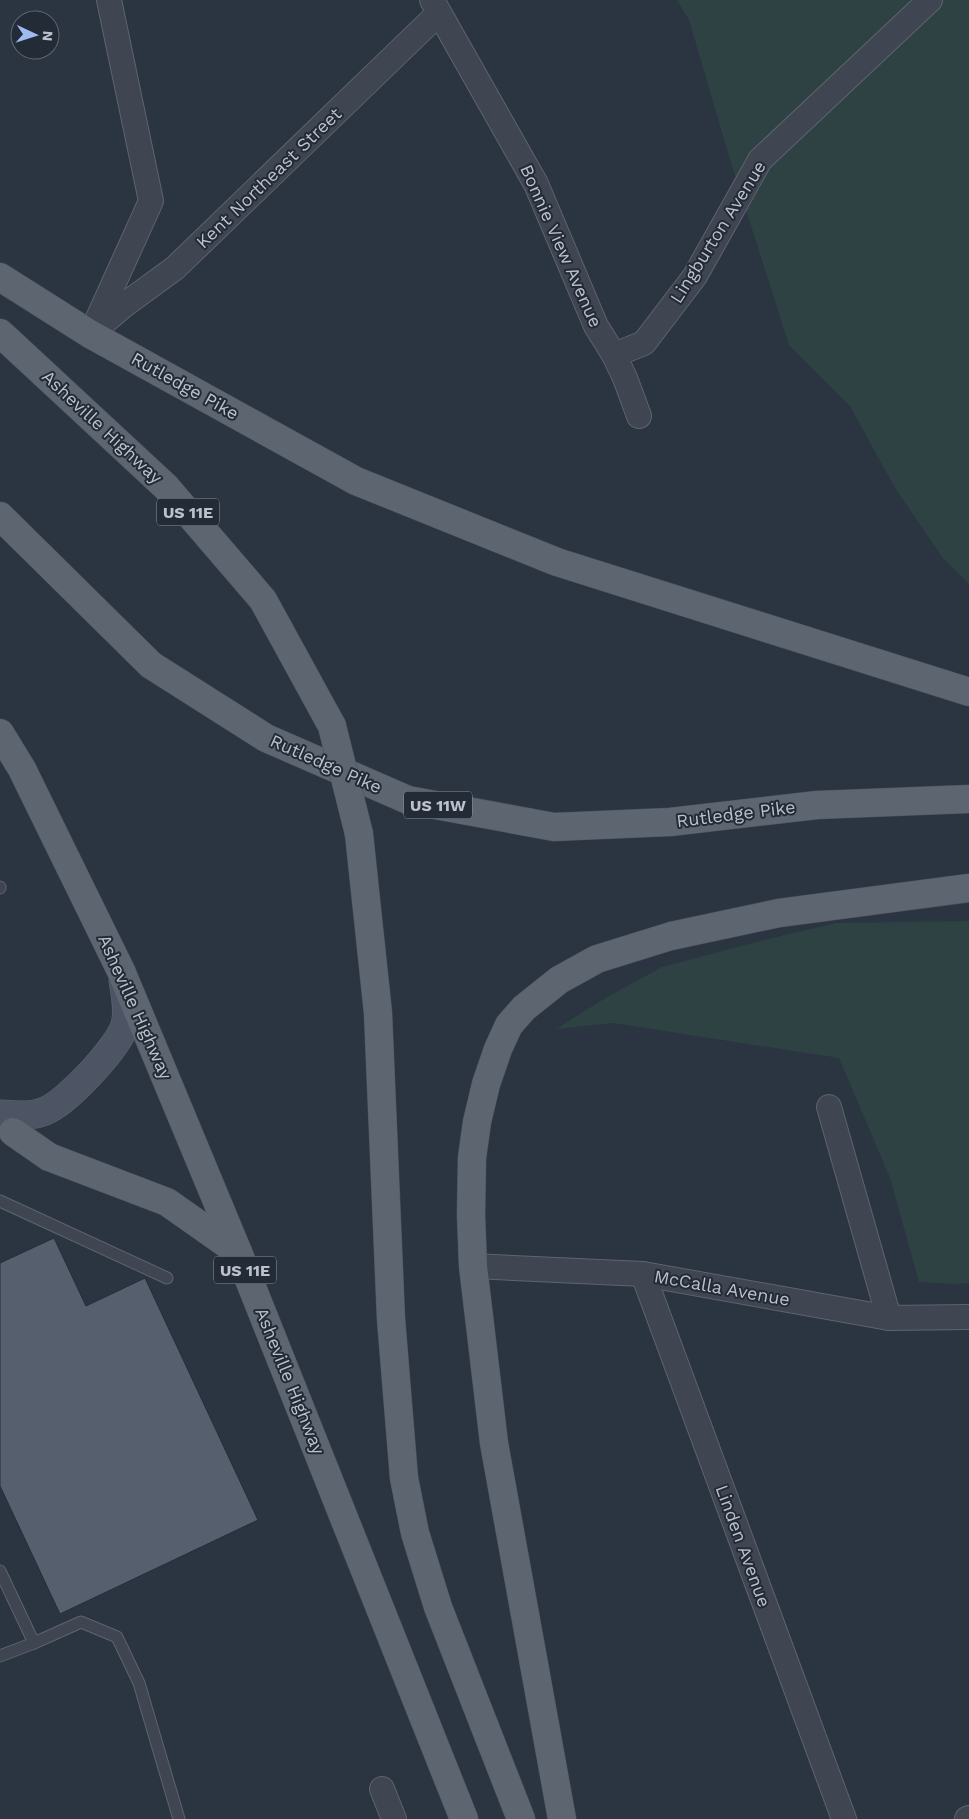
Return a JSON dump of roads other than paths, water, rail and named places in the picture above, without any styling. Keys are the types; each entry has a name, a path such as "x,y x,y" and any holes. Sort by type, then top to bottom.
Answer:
{"main road":[{"name":"Rutledge Pike","path":"0,277 90,334 356,481 557,562 969,692"},
{"name":"Asheville Highway","path":"0,333 166,487 264,600 332,726 359,834 378,1013 391,1319 404,1478 415,1533 438,1607 521,1819"},
{"name":"Rutledge Pike","path":"0,516 151,665 266,738 408,800 554,827 670,822 817,805 969,799"},
{"name":"Asheville Highway","path":"0,733 22,769 122,973 238,1252 464,1819"},
{"path":"562,1819 494,1443 473,1266 471,1215 472,1158 477,1122 486,1084 498,1049 509,1025 524,1008 559,980 597,959 671,936 779,913 969,888"},
{"path":"4,1123 49,1157 167,1202 238,1252"}],"street":[{"path":"90,334 151,201 109,0"},
{"name":"Lingburton Avenue","path":"614,354 644,343 695,276 760,160 930,0"},
{"name":"Kent Northeast Street","path":"90,334 123,306 175,268 436,7"},
{"name":"Bonnie View Avenue","path":"436,7 536,184 596,326 614,354 639,416"},
{"path":"4,1123 23,1115 45,1111 64,1099 93,1070 112,1046 124,1026 127,1009 122,973"},
{"path":"829,1107 889,1318"},
{"name":"McCalla Avenue","path":"473,1266 643,1274 889,1318 969,1317"},
{"name":"Linden Avenue","path":"643,1274 844,1819"},
{"path":"382,1789 394,1819"}],"lane":[{"path":"0,1201 167,1278"},
{"path":"0,1571 34,1642"},
{"path":"0,1656 81,1622 117,1638 139,1683 179,1819"}]}
